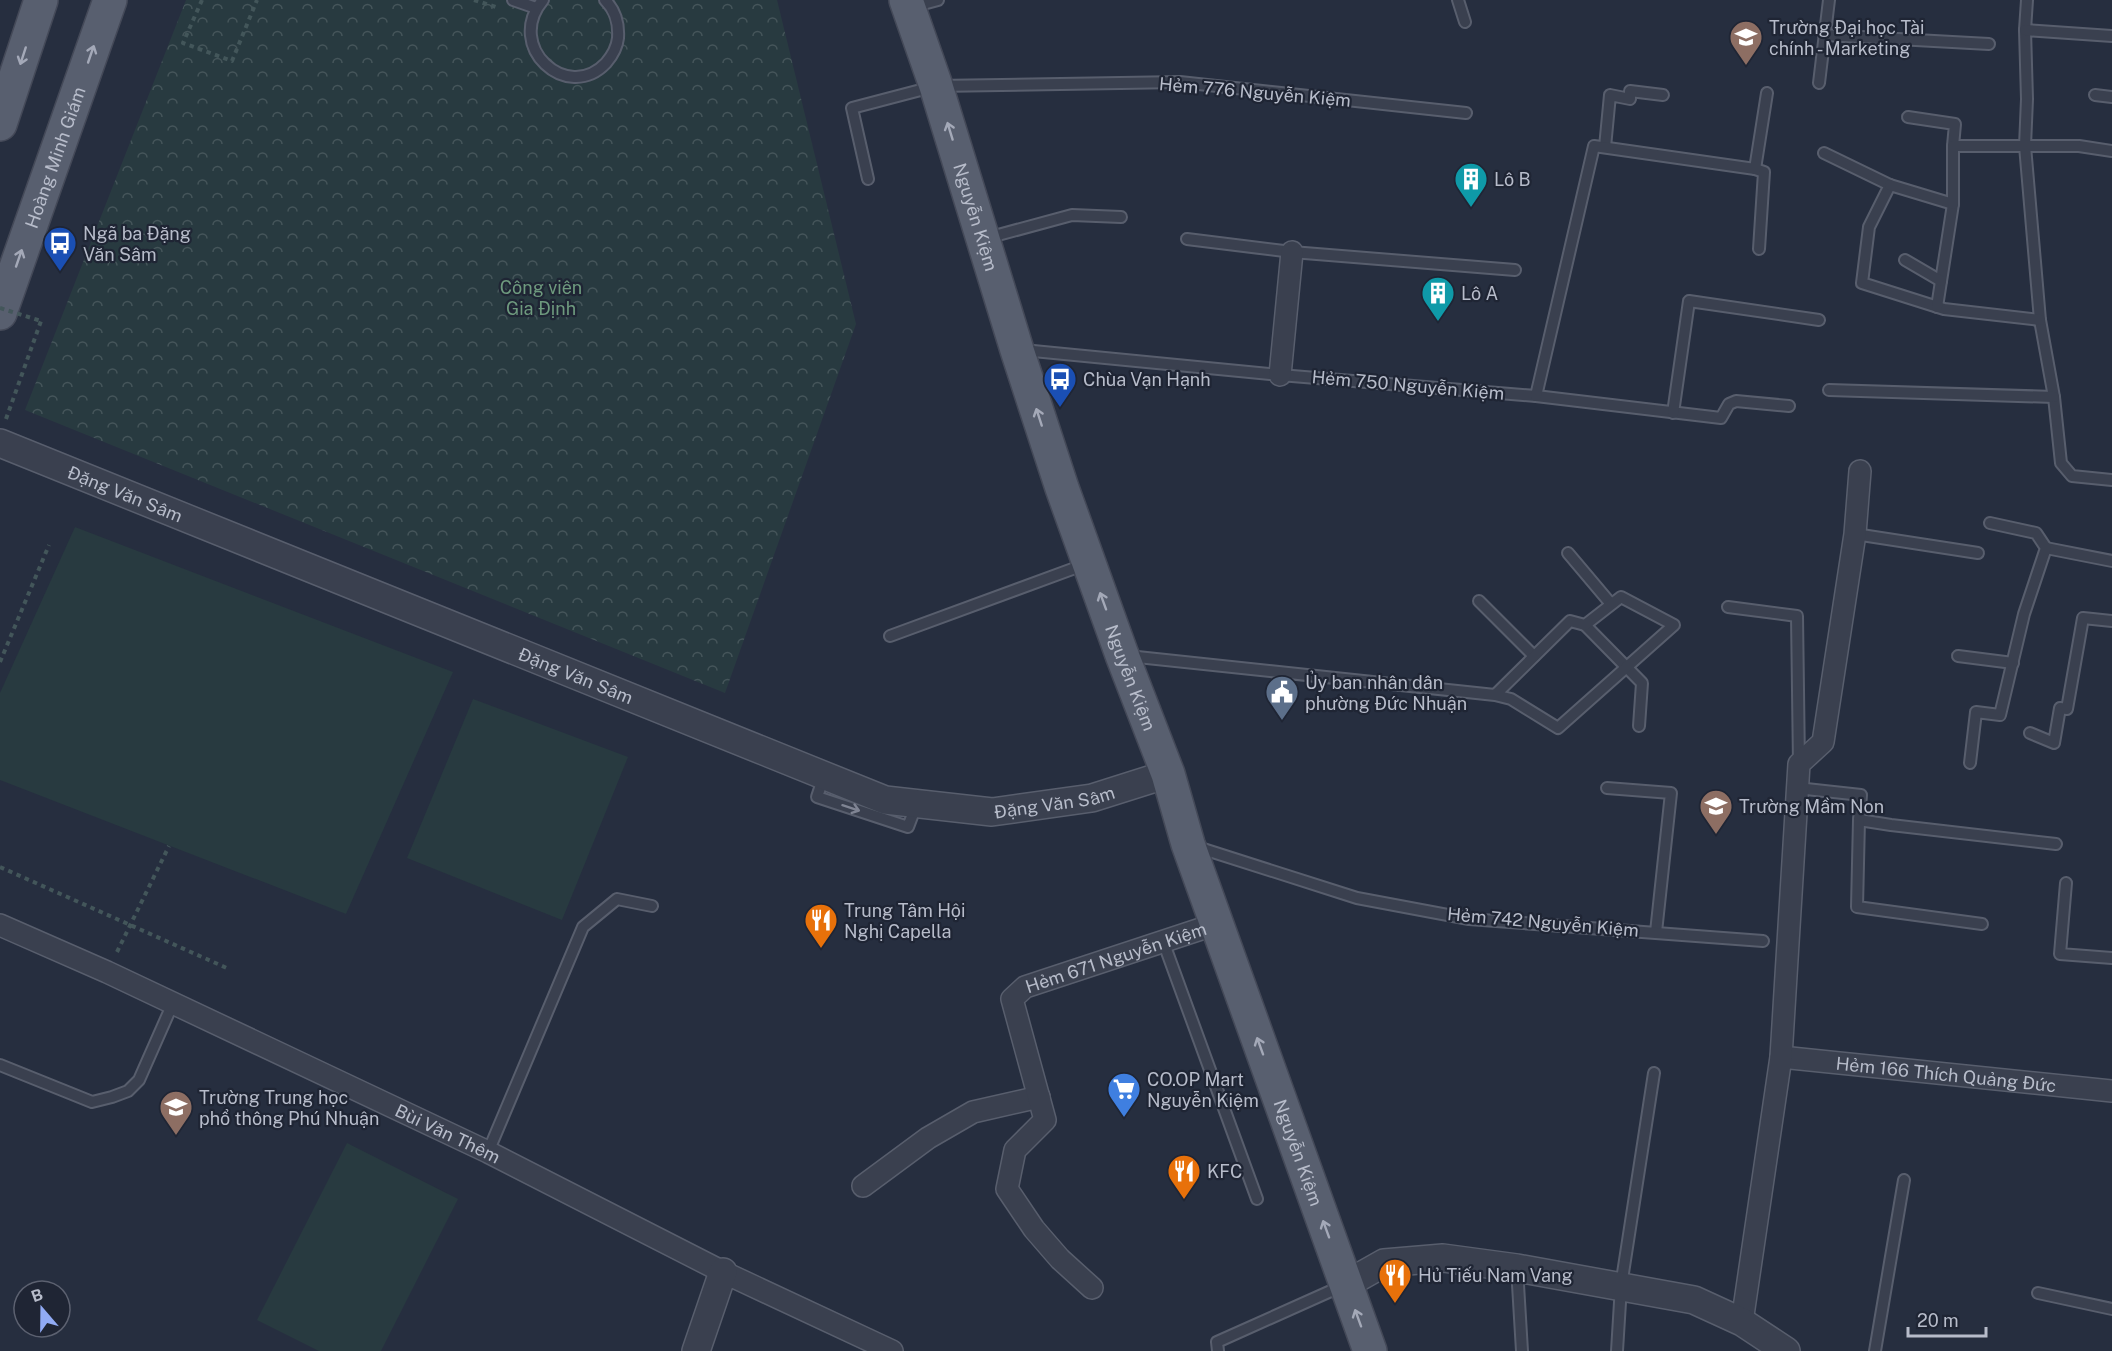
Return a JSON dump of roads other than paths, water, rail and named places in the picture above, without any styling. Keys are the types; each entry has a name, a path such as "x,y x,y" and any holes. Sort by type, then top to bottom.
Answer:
{"main road":[{"path":"0,124 41,0"},
{"name":"Hoàng Minh Giám","path":"0,313 110,0"},
{"name":"Nguyễn Kiệm","path":"917,3 936,86 1017,350 1122,656 1168,774 1188,844 1216,924 1370,1351"}],"street":[{"path":"1280,375 1292,252"},
{"name":"Đặng Văn Sâm","path":"2,434 885,800 992,812 1092,798 1168,774"},
{"path":"1743,1322 1781,1057 1799,764 1823,742 1855,534 1860,471"},
{"name":"Hẻm 671 Nguyễn Kiệm","path":"1092,1288 1059,1259 1034,1229 1007,1189 1015,1150 1045,1120 1012,999 1025,987 1216,924"},
{"name":"Bùi Văn Thêm","path":"0,925 108,972 488,1152 723,1272 892,1351"},
{"name":"Hẻm 166 Thích Quảng Đức","path":"1781,1057 2112,1091"},
{"path":"864,1186 928,1138 974,1112 1039,1097"},
{"path":"1345,1285 1384,1263 1443,1258 1517,1268 1694,1300 1743,1322 1786,1351"},
{"path":"696,1351 723,1272"}],"lane":[{"path":"513,0 540,4 530,31 532,45 538,58 548,68 561,74 575,76 589,74 602,66 612,56 618,43 619,27 616,16 605,0"},
{"path":"1458,0 1465,22"},
{"path":"1818,83 1828,0"},
{"path":"2027,0 2025,146 2040,321 2054,397 2061,463 2072,476 2112,480"},
{"path":"2025,30 2112,36"},
{"path":"1824,35 1989,44"},
{"name":"Hẻm 776 Nguyễn Kiệm","path":"868,179 852,108 936,86 1180,82 1466,113"},
{"path":"1605,147 1610,95 1630,99 1630,92 1663,95"},
{"path":"1755,169 1767,93"},
{"path":"2095,95 2112,97"},
{"path":"1908,117 1955,124 1953,204 1937,307"},
{"path":"1536,396 1594,146 1764,172 1759,249"},
{"path":"1953,146 2079,146 2112,151"},
{"path":"1824,153 1890,185 1953,204"},
{"path":"1890,185 1869,227 1862,282 1937,307 2040,321"},
{"path":"983,239 1072,215 1121,217"},
{"path":"1187,239 1292,252 1515,270"},
{"path":"1905,260 1941,281"},
{"path":"1673,413 1689,301 1819,320"},
{"name":"Hẻm 750 Nguyễn Kiệm","path":"1017,350 1536,396 1721,418 1729,404 1736,401 1789,406"},
{"path":"1829,390 2054,397"},
{"path":"1990,523 2036,533 2046,548 2112,561"},
{"path":"1855,534 1978,553"},
{"path":"1970,763 1976,712 2000,715 2024,614 2046,548"},
{"path":"1568,553 1611,604"},
{"path":"890,636 1089,563"},
{"path":"1122,656 1495,695 1511,699 1558,728 1674,625 1621,597 1585,625"},
{"path":"1479,601 1534,656"},
{"path":"1728,607 1797,616 1799,764"},
{"path":"2030,733 2054,743 2060,708 2067,709 2083,618 2112,621"},
{"path":"1495,695 1570,621 1585,625 1642,683 1639,726"},
{"path":"1958,656 2013,663"},
{"path":"1607,788 1671,793 1656,932"},
{"path":"1797,788 1861,795 1857,907 1982,924"},
{"path":"1859,820 2056,844"},
{"name":"Hẻm 742 Nguyễn Kiệm","path":"1188,844 1358,898 1469,919 1763,941"},
{"path":"2066,883 2060,954 2112,958"},
{"path":"488,1152 583,927 617,899 652,906"},
{"path":"1163,941 1257,1199"},
{"path":"0,1065 92,1102 112,1097 128,1090 140,1080 173,1003"},
{"path":"1617,1351 1622,1286 1654,1073"},
{"path":"1875,1351 1904,1180"},
{"path":"1517,1268 1522,1351"},
{"path":"1218,1351 1217,1342 1345,1285"},
{"path":"2038,1293 2112,1309"}],"place":[{"name":"Trường Đại học Tài chính - Marketing","path":"1746,66"},
{"name":"Lô B","path":"1471,208"},
{"name":"Ngã ba Đặng Văn Sâm","path":"60,272"},
{"name":"Lô A","path":"1438,322"},
{"name":"Chùa Vạn Hạnh","path":"1060,408"},
{"name":"Ủy ban nhân dân phường Đức Nhuận","path":"1282,721"},
{"name":"Trường Mầm Non","path":"1716,835"},
{"name":"Trung Tâm Hội Nghị Capella","path":"821,949"},
{"name":"CO.OP Mart Nguyễn Kiệm","path":"1124,1118"},
{"name":"Trường Trung học phổ thông Phú Nhuận","path":"176,1136"},
{"name":"KFC","path":"1184,1200"},
{"name":"Hủ Tiếu Nam Vang","path":"1395,1304"}],"park label":[{"name":"Công viên Gia Định","path":"541,297"}]}
